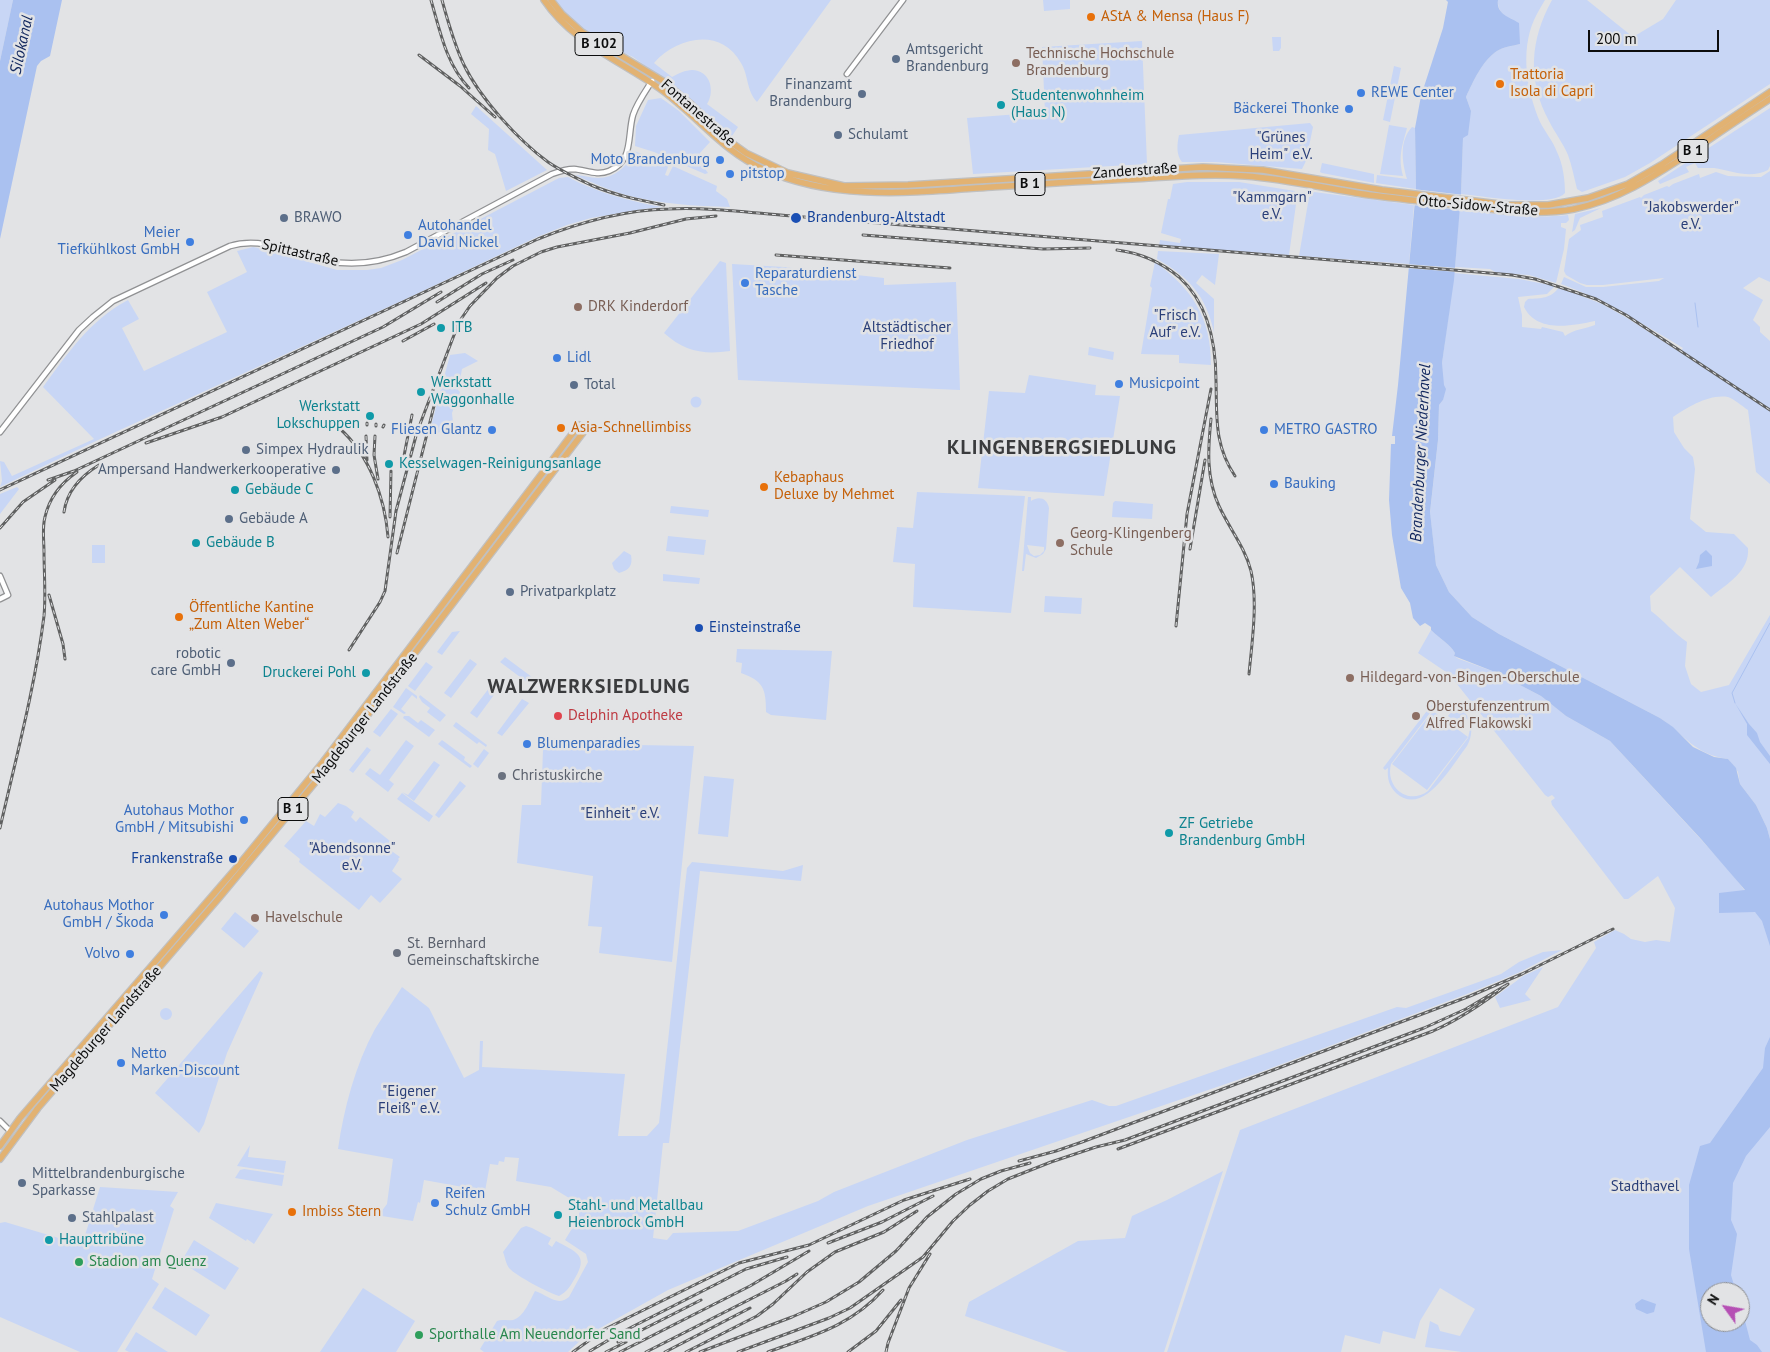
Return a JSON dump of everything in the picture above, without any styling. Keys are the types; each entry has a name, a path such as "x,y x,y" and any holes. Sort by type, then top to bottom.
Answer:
{"main road":[{"name":"Fontanestraße","path":"544,0 563,24 578,37 651,83 687,110 720,142 741,158 779,176"},
{"name":"Fontanestraße","path":"551,0 568,20 587,37 655,76 691,104 718,132 735,145 764,163 806,178"},
{"name":"Otto-Sidow-Straße","path":"1307,177 1406,196 1468,203 1548,205 1573,202 1615,190 1628,184 1661,165 1770,92"},
{"name":"Otto-Sidow-Straße","path":"1468,203 1507,211 1551,211 1573,209 1612,197 1655,176 1770,99"},
{"name":"Zanderstraße","path":"806,178 844,186 908,185 1204,167 1263,170 1307,177"},
{"path":"1170,176 1172,168"},
{"name":"Zanderstraße","path":"779,176 813,186 843,190 901,192 1170,176 1242,176 1306,184"},
{"path":"1306,184 1307,177"},
{"path":"962,182 963,189"},
{"name":"Otto-Sidow-Straße","path":"1306,184 1369,195 1406,196"},
{"name":"Magdeburger Landstraße","path":"0,1146 38,1097 237,867 323,762 579,425 585,430 328,766 219,898 38,1108 0,1159"},
{"path":"10,1131 16,1137"}],"street":[{"path":"847,74 903,0"},
{"name":"Spittastraße","path":"0,432 79,330 100,311 113,302 230,246 254,242 336,262 357,263 382,260 406,252 552,174 567,170 593,173 609,171 621,163 627,153 633,117 655,76"},
{"path":"0,576 8,595 0,599"},
{"path":"0,1121 10,1131"}],"green space":[{"path":"0,0 13,0 0,61"},
{"path":"555,0 831,0 757,102 751,93 741,63 722,44 711,40 686,42 674,47 654,63 672,77 691,70 703,73 706,76 711,90 707,104 738,127 730,139 688,97 633,57 587,34 563,11"},
{"path":"1043,0 1070,0 1070,9 1044,11"},
{"path":"1498,0 1545,0 1535,17 1530,32 1526,58 1529,85 1535,110 1555,148 1562,167 1565,193 1558,197 1546,200 1516,200 1461,194 1463,137 1471,111 1466,97 1478,72 1492,55 1502,48 1520,44 1512,19 1501,12"},
{"path":"1552,0 1587,0 1633,37 1663,19 1676,0 1770,0 1770,84 1650,163 1625,177 1582,192 1577,189 1568,155 1542,106 1534,75 1534,60 1539,30"},
{"path":"1272,37 1281,37 1281,48 1279,51 1273,51"},
{"path":"1142,41 1147,164 973,174 967,118 1045,112 1042,47"},
{"path":"1394,66 1401,68 1390,122 1383,120"},
{"path":"661,98 679,111 710,142 700,153 698,159 708,173 705,174 635,146 636,126 648,100"},
{"path":"476,106 547,170 506,191 495,154 488,150 489,129 471,114"},
{"path":"1770,108 1770,166 1768,170 1761,173 1741,174 1714,168 1698,168 1695,163 1686,167 1689,172 1660,184 1658,181"},
{"name":"\"Grünes Heim\" e.V.","path":"1310,123 1313,127 1306,161 1302,169 1216,162 1182,162 1178,153 1179,135"},
{"path":"1389,125 1407,128 1401,157 1403,176 1380,174"},
{"path":"1412,127 1415,128 1416,189 1376,183 1377,175 1407,179 1403,159 1403,145"},
{"path":"634,151 669,164 665,175 668,176 673,166 717,186 716,191 727,199 730,207 652,201 613,191 575,175 598,178 610,176 628,162"},
{"path":"1322,163 1374,174 1374,183 1322,173 1320,172"},
{"name":"\"Jakobswerder\" e.V.","path":"1770,171 1770,282 1759,277 1743,288 1763,300 1753,320 1760,327 1760,332 1770,341 1770,484 1756,472 1748,410 1735,401 1728,397 1706,399 1673,417 1674,432 1684,448 1693,457 1695,469 1690,519 1706,532 1734,534 1748,548 1748,556 1745,564 1736,576 1711,597 1680,567 1650,596 1651,611 1687,642 1685,666 1691,684 1701,692 1729,685 1770,615 1770,839 1756,805 1740,784 1738,772 1728,759 1716,757 1698,749 1660,718 1499,634 1472,617 1449,592 1436,565 1430,513 1438,440 1439,405 1443,400 1442,363 1454,273 1519,279 1555,286 1547,294 1518,297 1522,315 1522,327 1541,329 1542,327 1563,332 1565,336 1576,330 1595,325 1595,321 1565,326 1546,324 1537,321 1524,307 1528,299 1549,296 1559,287 1602,304 1680,352 1683,348 1638,321 1593,297 1561,284 1564,277 1586,287 1659,281 1664,278 1603,285 1580,283 1566,275 1564,271 1569,239 1581,230 1580,225 1603,217 1602,211 1641,198 1644,195 1699,174 1700,178 1716,172 1728,176 1761,177"},
{"path":"568,177 614,196 662,207 591,218 537,237 0,487 2,481 0,461 4,462 12,476 94,439 43,387 81,338 114,308 128,300 139,319 122,328 144,371 227,332 207,292 247,272 237,251 253,247 337,270 381,268 402,260 559,178"},
{"name":"\"Kammgarn\" e.V.","path":"1187,182 1239,182 1295,191 1297,197 1289,255 1159,246 1160,240 1180,243 1181,239 1161,233 1173,184"},
{"path":"1314,192 1414,205 1409,264 1299,256 1309,197"},
{"path":"1601,208 1580,218 1575,230 1572,232 1575,214"},
{"path":"1459,210 1527,216 1568,215 1569,220 1566,223 1561,223 1561,227 1566,229 1564,249 1556,283 1529,275 1497,273 1490,269 1455,267"},
{"path":"1158,251 1219,254 1215,285 1202,275 1196,283 1214,299 1214,332 1211,319 1201,298 1178,273 1157,259"},
{"path":"720,261 726,263 730,351 703,352 687,348 664,333"},
{"name":"\"Frisch Auf\" e.V.","path":"1155,262 1179,283 1197,306 1207,332 1211,365 1179,363 1179,355 1141,354"},
{"name":"Altstädtischer Friedhof","path":"732,264 784,267 884,278 884,285 956,282 960,390 738,380"},
{"path":"1089,347 1114,352 1113,360 1088,355"},
{"path":"465,353 478,361 462,369 458,390 460,392 452,413 453,423 438,433 430,430 450,355"},
{"path":"1029,375 1096,385 1095,395 1120,396 1104,496 978,488 989,391 1025,393"},
{"path":"696,396 702,402 696,408 690,402"},
{"path":"17,487 19,489 0,514 0,494"},
{"path":"917,492 1025,496 1011,613 913,607 915,564 893,562 897,527 913,528"},
{"path":"1028,497 1031,497 1031,501 1042,499 1045,500 1049,508 1046,549 1043,554 1036,558 1026,554 1024,571 1022,571","holes":["1027,545 1044,547 1044,551 1040,555 1034,556 1030,553"]},
{"path":"1115,501 1153,504 1152,519 1112,517 1113,503"},
{"path":"671,506 709,510 708,517 670,513"},
{"path":"668,536 706,540 704,555 666,551"},
{"path":"92,545 105,545 105,563 92,563"},
{"path":"624,551 631,555 631,565 628,569 619,573 614,569 612,563"},
{"path":"663,574 700,578 699,584 663,581"},
{"path":"1045,596 1082,598 1081,614 1044,612"},
{"name":"Stadthavel","path":"1431,630 1450,647 1455,653 1454,656 1495,672 1541,696 1566,716 1610,741 1730,871 1745,891 1755,912 1770,918 1770,1352 1462,1352 1425,1347 1430,1321 1438,1325 1440,1331 1460,1336 1475,1309 1440,1288 1420,1321 1415,1339 1383,1331 1380,1344 1345,1335 1341,1352 1167,1352 1240,1130 1558,1007 1596,948 1594,942 1615,930 1631,939 1645,942 1656,940 1670,942 1675,908 1658,876 1628,899 1624,899 1552,805 1551,801 1555,798 1552,795 1548,797 1545,795 1449,674 1418,653"},
{"path":"460,631 442,655 437,652 452,632"},
{"path":"737,649 832,651 826,720 771,715 766,712 762,686 754,679 741,673 742,663 736,662"},
{"path":"505,657 536,680 532,686 500,662"},
{"path":"470,659 477,664 451,698 444,693"},
{"path":"426,662 433,667 415,691 408,686"},
{"path":"496,679 502,684 477,718 470,713"},
{"path":"406,688 417,696 417,699 412,695 401,709 406,713 404,714 393,707"},
{"path":"420,695 446,715 440,722 427,712 430,708 422,702 419,697"},
{"path":"522,699 529,703 502,736 497,733"},
{"path":"1433,703 1435,705 1434,708 1452,705 1465,713 1469,720 1471,728 1471,737 1467,746 1445,776 1427,794 1417,799 1406,799 1392,788 1389,782 1388,768 1385,770 1383,768","holes":["1441,707 1454,708 1448,716 1461,726 1467,718 1470,729 1468,738 1428,791 1413,796 1400,792 1391,780 1391,764 1430,713 1432,712 1392,764 1427,790 1468,737 1433,711"]},
{"path":"391,709 398,714 380,737 373,732"},
{"path":"404,716 409,716 418,723 421,720 435,730 429,737 403,718"},
{"path":"456,722 487,745 486,747 479,742 477,744 453,726"},
{"path":"406,740 414,746 389,780 394,784 388,792 365,774 370,768 380,775"},
{"path":"442,740 465,757 464,760 472,766 470,768 438,744"},
{"name":"\"Einheit\" e.V.","path":"636,745 694,746 672,962 599,953 602,927 588,926 593,876 517,863 522,805 541,805 543,750"},
{"path":"367,747 371,750 353,773 349,770"},
{"path":"484,749 489,753 478,768 473,764"},
{"path":"434,761 440,765 414,801 402,792 408,795"},
{"path":"704,776 734,779 728,837 698,834"},
{"path":"460,781 466,786 439,818 435,815"},
{"path":"402,793 433,816 429,822 397,799"},
{"name":"\"Abendsonne\" e.V.","path":"338,803 354,812 351,817 356,822 360,817 390,841 386,847 400,857 392,871 402,879 380,903 371,895 359,910 299,862 300,859 284,846 306,821 314,826 320,814 325,817"},
{"name":"\"Eigener Fleiß\" e.V.","path":"692,862 783,871 803,865 801,881 700,871 669,1143 663,1143 653,1238 667,1240 673,1233 738,1231 818,1201 834,1192 967,1140 1092,1100 1109,1106 1116,1106 1397,1007 1406,1008 1501,974 1519,962 1543,952 1562,950 1520,972 1472,992 1258,1073 868,1206 668,1290 584,1337 568,1352 484,1352 480,1349 497,1321 517,1318 526,1308 535,1291 556,1301 565,1300 569,1297 588,1262 586,1254 565,1240 579,1217 579,1204 551,1187 516,1181 519,1158 505,1157 504,1162 499,1161 498,1165 490,1164 485,1191 424,1180 420,1203 418,1202 413,1221 382,1216 381,1212 387,1204 393,1159 338,1149 347,1103 356,1072 368,1043 402,987 429,1008 464,1078 479,1070 480,1041 483,1041 482,1067 625,1074 618,1136 647,1136 659,1123 687,868"},
{"path":"235,912 259,931 244,948 221,929"},
{"path":"1543,967 1525,994 1531,1000 1500,1008 1495,997 1523,976"},
{"path":"260,971 263,973 227,1053 204,1124 199,1133 155,1093"},
{"path":"166,1008 172,1014 166,1020 160,1014"},
{"path":"250,1145 248,1157 286,1161 284,1173 237,1166"},
{"path":"240,1170 284,1175 282,1186 235,1178"},
{"path":"1223,1171 1164,1352 1068,1352 965,1316 969,1302 1078,1241 1125,1238 1132,1216"},
{"name":"Stadion am Quenz","path":"100,1187 178,1192 170,1206 174,1209 152,1279 159,1284 117,1352 80,1352 0,1317 0,1223 5,1222 82,1245"},
{"path":"216,1203 273,1214 254,1244 209,1218"},
{"path":"526,1226 551,1238 548,1244 552,1247 556,1241 574,1251 580,1259 581,1264 573,1281 567,1290 559,1296 525,1280 507,1265 503,1252 521,1228"},
{"path":"194,1240 239,1268 225,1290 181,1262"},
{"path":"165,1287 210,1315 196,1336 152,1308"},
{"path":"363,1288 415,1321 396,1352 320,1352"},
{"path":"136,1332 168,1352 129,1352 125,1350"}],"water":[{"name":"Silokanal","path":"13,0 62,0 50,56 41,61 37,66 0,239 0,61"},
{"name":"Brandenburger Niederhavel","path":"1446,0 1498,0 1501,12 1519,23 1520,44 1502,48 1492,55 1478,72 1466,97 1471,111 1468,135 1463,138 1461,194 1454,280 1442,363 1446,389 1443,400 1439,405 1438,440 1430,512 1436,565 1449,592 1472,617 1499,634 1660,718 1673,727 1693,747 1714,757 1728,759 1736,768 1740,784 1756,805 1770,839 1770,946 1762,921 1755,912 1719,913 1719,893 1745,890 1701,839 1610,741 1566,716 1541,696 1495,672 1454,656 1453,650 1431,630 1431,627 1425,623 1420,626 1413,618 1410,603 1401,588 1392,535 1389,500 1391,444 1395,444 1395,436 1392,436 1416,190 1415,128 1421,96 1443,28 1448,2"},
{"path":"1706,550 1712,556 1712,566 1696,569 1700,555"},
{"path":"1735,703 1757,733 1760,742 1770,756 1770,764 1747,735 1747,724"},
{"path":"1770,1037 1770,1127 1746,1156 1733,1183 1731,1220 1737,1234 1731,1275 1733,1282 1700,1282 1700,1316 1689,1249 1689,1185 1700,1146 1710,1143 1763,1068 1765,1048"},
{"path":"1642,1299 1656,1304 1654,1312 1647,1314 1636,1309 1635,1304"},
{"path":"1703,1332 1748,1332 1750,1340 1762,1352 1706,1352"}],"pier":[{"path":"1413,189 1464,195 1462,210 1412,205"},
{"path":"1406,264 1457,268 1457,272 1406,268"}],"waterway":[{"path":"1695,303 1698,327"},
{"path":"1735,703 1732,693 1770,623"}],"railway":[{"path":"431,0 449,58 461,79 469,88"},
{"path":"442,0 457,49 471,78 501,118 524,142 553,165 591,185 636,199 664,205"},
{"path":"419,55 460,86 495,117"},
{"path":"0,490 538,239 570,227 618,214 669,209 730,211 1466,271 1535,279 1596,299 1626,315 1770,410"},
{"path":"349,650 385,591 396,511 417,432 459,322 470,306 497,278 513,266 541,252 686,219 716,216"},
{"path":"863,235 1043,249 1090,248"},
{"path":"1117,250 1134,253 1165,267 1179,277 1197,299 1212,339 1216,367 1217,419 1220,442 1223,453 1235,476"},
{"path":"776,255 950,268"},
{"path":"437,302 482,274 513,260"},
{"path":"146,443 222,417 421,324 486,283"},
{"path":"48,480 74,471 383,327 441,292"},
{"path":"403,341 434,324"},
{"path":"1176,626 1187,514 1211,389"},
{"path":"397,553 436,398"},
{"path":"402,466 412,415"},
{"path":"1211,419 1209,463 1212,485 1219,506 1245,554 1253,583 1254,622 1249,674"},
{"path":"339,428 359,451 374,478 383,507 388,537"},
{"path":"366,436 367,460"},
{"path":"375,436 374,455 378,479"},
{"path":"1190,549 1205,460"},
{"path":"64,512 68,497 76,484 99,465"},
{"path":"390,517 391,471"},
{"path":"0,828 25,722 44,616 44,521 49,504 56,492 77,472"},
{"path":"0,528 23,502 55,480"},
{"path":"49,595 63,644 65,659"},
{"path":"1019,1161 1082,1142 1470,996 1522,974 1613,929"},
{"path":"738,1352 829,1318 850,1308 923,1257 953,1221 970,1205 1008,1179 1051,1162 1096,1147 1125,1140 1424,1028 1466,1009 1508,984 1472,1010 1433,1031 1118,1149"},
{"path":"700,1352 826,1302 859,1282 896,1251 927,1217 956,1194 981,1179 1030,1163"},
{"path":"573,1352 605,1329 739,1263 809,1245 904,1200 970,1179"},
{"path":"828,1243 882,1222 933,1196"},
{"path":"686,1352 757,1316 773,1304 807,1272 835,1252 884,1232 917,1211"},
{"path":"620,1352 750,1286 809,1251"},
{"path":"886,1352 909,1288 930,1254"},
{"path":"590,1351 622,1332 746,1269 787,1257"},
{"path":"646,1352 797,1274"},
{"path":"768,1352 815,1335 844,1321 858,1313 883,1290"},
{"path":"618,1342 701,1300"},
{"path":"848,1352 876,1331 901,1300"},
{"path":"665,1352 750,1308"},
{"path":"606,1352 626,1342"}],"place":[{"name":"AStA & Mensa (Haus F)","path":"1091,17"},
{"name":"Amtsgericht Brandenburg","path":"896,59"},
{"name":"Technische Hochschule Brandenburg","path":"1016,63"},
{"name":"Trattoria Isola di Capri","path":"1500,84"},
{"name":"REWE Center","path":"1361,93"},
{"name":"Finanzamt Brandenburg","path":"862,94"},
{"name":"Studentenwohnheim (Haus N)","path":"1001,105"},
{"name":"Bäckerei Thonke","path":"1349,109"},
{"name":"Schulamt","path":"838,135"},
{"name":"Moto Brandenburg","path":"720,160"},
{"name":"pitstop","path":"730,174"},
{"name":"BRAWO","path":"284,218"},
{"name":"Brandenburg-Altstadt","path":"796,218"},
{"name":"Autohandel David Nickel","path":"408,235"},
{"name":"Meier Tiefkühlkost GmbH","path":"190,242"},
{"name":"Reparaturdienst Tasche","path":"745,283"},
{"name":"DRK Kinderdorf","path":"578,307"},
{"name":"ITB","path":"441,328"},
{"name":"Lidl","path":"557,358"},
{"name":"Musicpoint","path":"1119,384"},
{"name":"Total","path":"574,385"},
{"name":"Werkstatt Waggonhalle","path":"421,392"},
{"name":"Werkstatt Lokschuppen","path":"370,416"},
{"name":"Asia-Schnellimbiss","path":"561,428"},
{"name":"Fliesen Glantz","path":"492,430"},
{"name":"METRO GASTRO","path":"1264,430"},
{"name":"Simpex Hydraulik","path":"246,450"},
{"name":"Kesselwagen-Reinigungsanlage","path":"389,464"},
{"name":"Ampersand Handwerkerkooperative","path":"336,470"},
{"name":"Bauking","path":"1274,484"},
{"name":"Kebaphaus Deluxe by Mehmet","path":"764,487"},
{"name":"Gebäude C","path":"235,490"},
{"name":"Gebäude A","path":"229,519"},
{"name":"Gebäude B","path":"196,543"},
{"name":"Georg-Klingenberg Schule","path":"1060,543"},
{"name":"Privatparkplatz","path":"510,592"},
{"name":"Öffentliche Kantine „Zum Alten Weber“","path":"179,617"},
{"name":"Einsteinstraße","path":"699,628"},
{"name":"robotic care GmbH","path":"231,663"},
{"name":"Druckerei Pohl","path":"366,673"},
{"name":"Hildegard-von-Bingen-Oberschule","path":"1350,678"},
{"name":"Delphin Apotheke","path":"558,716"},
{"name":"Oberstufenzentrum Alfred Flakowski","path":"1416,716"},
{"name":"Blumenparadies","path":"527,744"},
{"name":"Christuskirche","path":"502,776"},
{"name":"Autohaus Mothor GmbH / Mitsubishi","path":"244,820"},
{"name":"ZF Getriebe Brandenburg GmbH","path":"1169,833"},
{"name":"Frankenstraße","path":"233,859"},
{"name":"Autohaus Mothor GmbH / Škoda","path":"164,915"},
{"name":"Havelschule","path":"255,918"},
{"name":"St. Bernhard Gemeinschaftskirche","path":"397,953"},
{"name":"Volvo","path":"130,954"},
{"name":"Netto Marken-Discount","path":"121,1063"},
{"name":"Mittelbrandenburgische Sparkasse","path":"22,1183"},
{"name":"Reifen Schulz GmbH","path":"435,1203"},
{"name":"Imbiss Stern","path":"292,1212"},
{"name":"Stahl- und Metallbau Heienbrock GmbH","path":"558,1215"},
{"name":"Stahlpalast","path":"72,1218"},
{"name":"Haupttribüne","path":"49,1240"},
{"name":"Stadion am Quenz","path":"79,1262"},
{"name":"Sporthalle Am Neuendorfer Sand","path":"419,1335"}],"district":[{"name":"KLINGENBERGSIEDLUNG","path":"1062,448"},
{"name":"WALZWERKSIEDLUNG","path":"589,687"}]}
